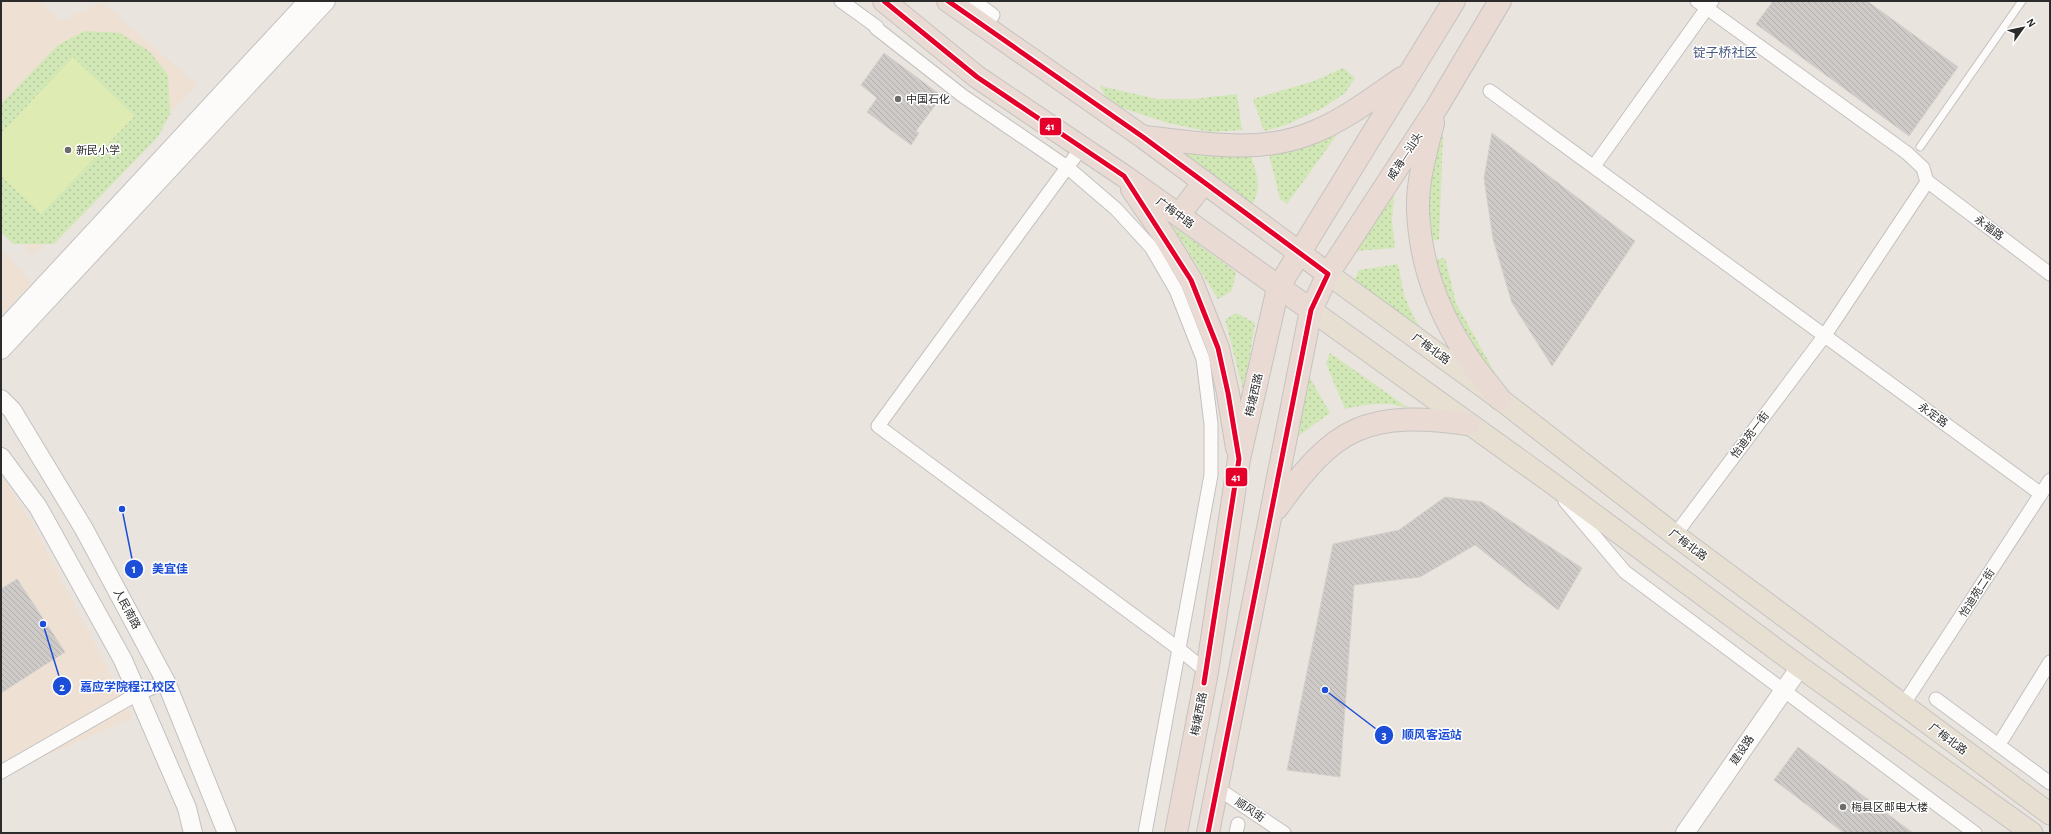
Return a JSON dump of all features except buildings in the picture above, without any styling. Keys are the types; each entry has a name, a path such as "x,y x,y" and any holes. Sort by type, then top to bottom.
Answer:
{"highway":[{"name":"广梅中路","path":"884,1 977,77 1124,176 1278,288 1311,310"},
{"path":"948,1 1143,137 1328,274"},
{"path":"1278,288 1454,1"},
{"name":"威海—汕头","path":"1311,310 1328,274 1437,108 1500,1"},
{"path":"1143,137 1235,146 1273,144 1313,133 1351,113 1408,74"},
{"path":"1437,108 1423,161 1418,210 1424,256 1439,306 1464,351 1500,399"},
{"path":"1124,176 1165,236 1191,280 1218,348 1228,393 1239,459"},
{"path":"1178,215 1204,182"},
{"name":"梅塘西路","path":"1176,833 1207,672 1239,459 1278,288"},
{"path":"1208,833 1311,310"},
{"path":"1272,514 1301,474 1320,454 1339,439 1360,427 1380,421 1408,419 1432,419 1468,424"}],"main road":[{"name":"广梅北路","path":"1328,274 1500,399 1675,535 2050,814"},
{"path":"1311,310 1549,481 1800,666 2032,833"}],"street":[{"path":"1,332 308,1"},
{"path":"1,350 326,1"},
{"path":"841,1 878,27 876,28 962,96 1067,167 1116,209 1151,248 1176,290 1204,358 1211,424 1211,475 1145,833"},
{"path":"974,1 993,15 985,27"},
{"path":"1594,166 1705,3 1907,153 1923,168 1927,181"},
{"name":"永定路","path":"1490,91 2041,494"},
{"path":"1082,147 878,426 1179,649 1207,672"},
{"name":"永福路","path":"1927,181 2050,274"},
{"name":"怡迪苑一街","path":"1675,535 1825,335 1927,181"},
{"name":"人民南路","path":"1,400 12,410 84,529 166,682 227,833"},
{"path":"1,457 38,507 123,660 187,808 193,833"},
{"name":"怡迪苑二街","path":"1903,705 2050,480"},
{"path":"1549,481 1624,572 1782,691 1975,833"},
{"path":"2003,738 2050,662"},
{"name":"建设路","path":"1685,833 1800,666"},
{"path":"1,772 137,694 166,682"},
{"path":"1936,699 2050,783"},
{"name":"顺风街","path":"1217,788 1284,833"}],"lane":[{"path":"1920,147 2022,1"}],"shaded area":[{"name":"新民小学","path":"1,1 41,1 61,21 102,2 197,85 33,256 1,216"},
{"path":"1,248 31,283 1,316"},
{"path":"1,474 36,530 133,718 1,775"}],"green space":[{"name":"新民小学","path":"85,31 120,33 149,51 168,75 170,114 158,137 54,244 13,244 1,232 1,104 58,45"},
{"path":"73,57 135,116 41,214 1,176 1,133"},
{"path":"1343,68 1355,78 1345,93 1323,108 1283,126 1264,131 1253,99 1314,81"},
{"path":"1100,86 1157,99 1193,99 1237,94 1242,130 1210,132 1168,123 1122,108 1106,97"},
{"path":"1444,106 1439,240 1414,243"},
{"path":"1346,122 1287,204 1280,199 1268,150"},
{"path":"1166,147 1250,153 1258,180 1257,193 1251,208"},
{"path":"1395,180 1392,221 1395,248 1354,251"},
{"path":"1172,225 1236,272 1232,291 1218,299"},
{"path":"1445,258 1456,303 1496,375 1482,368 1419,262"},
{"path":"1398,264 1404,295 1414,318 1433,345 1352,284 1359,270"},
{"path":"1237,313 1255,323 1244,394 1225,319"},
{"path":"1330,353 1411,410 1387,404 1370,404 1345,409 1326,363"},
{"path":"1298,357 1330,413 1301,434 1285,449"}],"transit line":[{"name":"41","path":"884,1 977,77 1124,176 1191,280 1218,348 1228,393 1239,459 1204,683"},
{"name":"41","path":"948,1 1143,137 1328,274 1311,310 1208,833"}],"place":[{"name":"中国石化","path":"898,99"},
{"name":"新民小学","path":"68,150"},
{"name":"美宜佳","path":"122,509"},
{"name":"嘉应学院程江校区","path":"43,624"},
{"name":"顺风客运站","path":"1325,690"},
{"name":"梅县区邮电大楼","path":"1843,807"}],"district":[{"name":"锭子桥社区","path":"1725,53"}]}
